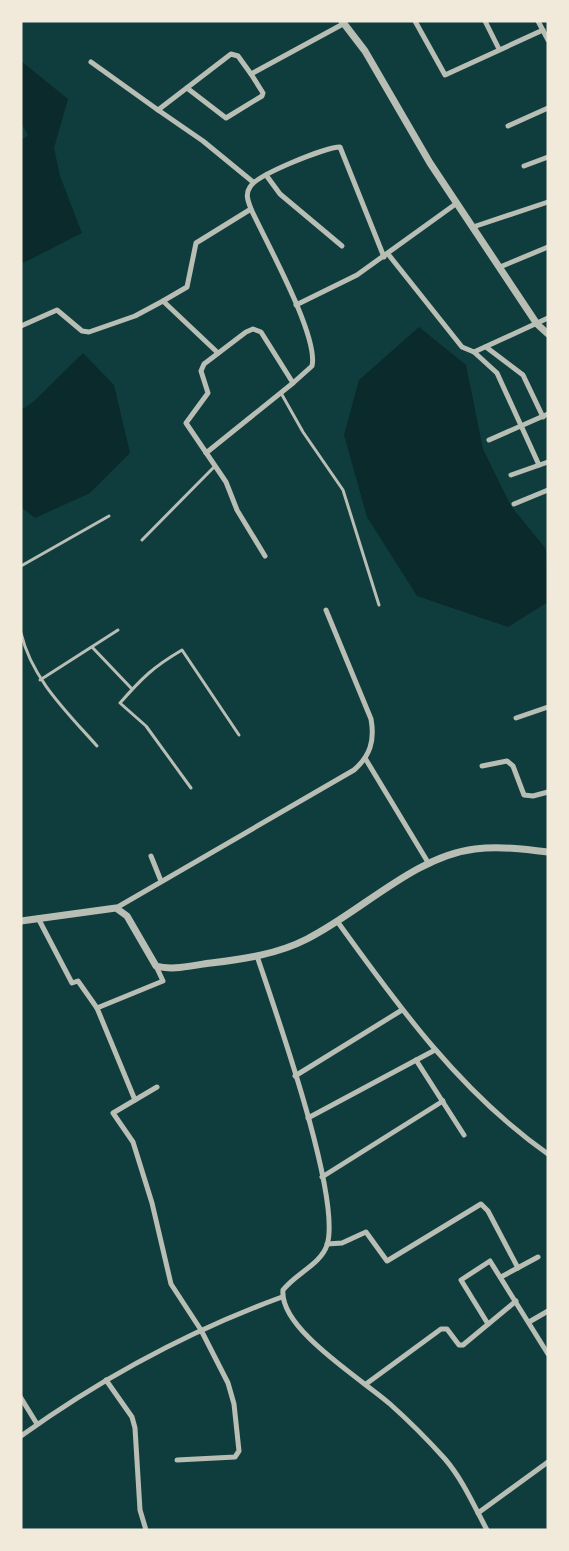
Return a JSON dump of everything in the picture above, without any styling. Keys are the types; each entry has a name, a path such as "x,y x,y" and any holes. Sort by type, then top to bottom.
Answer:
{"street":[{"path":"415,21 445,75 543,30"},
{"path":"485,21 499,49"},
{"path":"538,21 548,40"},
{"path":"251,74 343,22 365,51 420,146 457,203 537,324 548,334"},
{"path":"158,110 231,54 238,56 263,93 262,96 226,118 187,88"},
{"path":"91,62 203,141 253,182"},
{"path":"508,126 548,108"},
{"path":"206,453 308,371 314,360 296,305 250,209 247,195 253,182 266,175 340,147 386,255 462,347 474,352 494,368 539,465"},
{"path":"524,166 548,157"},
{"path":"266,175 280,194 342,246"},
{"path":"473,227 548,201"},
{"path":"296,305 337,287 386,255 457,203"},
{"path":"21,326 57,310 75,327 89,332 135,316 187,287 196,243 250,209"},
{"path":"500,267 548,248"},
{"path":"163,301 218,353"},
{"path":"474,352 548,318"},
{"path":"265,556 242,520 226,482 186,423 208,393 202,367 246,332 258,330 293,383"},
{"path":"486,347 523,375 545,415 489,440"},
{"path":"511,476 548,462"},
{"path":"514,504 548,490"},
{"path":"21,921 116,908 354,770 365,758 372,741 371,720 326,610"},
{"path":"516,718 548,707"},
{"path":"365,758 429,864"},
{"path":"482,766 507,761 513,766 524,795 533,796 548,792"},
{"path":"156,966 173,968 257,956 284,949 308,939 429,864 457,853 476,849 505,848 548,852"},
{"path":"151,856 161,881"},
{"path":"97,1008 163,981 127,916 116,908"},
{"path":"38,918 72,982 78,981 97,1008 135,1100"},
{"path":"337,921 402,1010 435,1050 497,1113 548,1154"},
{"path":"21,1436 106,1380 201,1330 282,1297 288,1285 318,1259 327,1244 329,1223 322,1178 308,1118 257,956"},
{"path":"295,1076 402,1010"},
{"path":"308,1118 435,1050"},
{"path":"416,1060 464,1135"},
{"path":"157,1087 113,1113 133,1142 152,1203 171,1284 201,1330 228,1383 234,1404 239,1451 235,1457 177,1460"},
{"path":"322,1178 443,1101"},
{"path":"327,1244 342,1243 366,1232 387,1261 481,1204 488,1211 518,1268"},
{"path":"501,1277 538,1257"},
{"path":"488,1324 461,1280 490,1260 548,1354"},
{"path":"282,1297 290,1314 305,1334 366,1384 446,1460 457,1474 487,1530"},
{"path":"366,1384 441,1329 447,1329 461,1346 516,1301"},
{"path":"529,1322 548,1311"},
{"path":"106,1380 132,1417 135,1428 140,1510 146,1530"},
{"path":"21,1398 37,1424"},
{"path":"478,1513 548,1462"}],"lane":[{"path":"281,393 303,432 343,490 379,605"},
{"path":"142,540 215,466"},
{"path":"21,566 109,516"},
{"path":"40,681 117,630"},
{"path":"21,633 26,653 40,681 97,746"},
{"path":"92,647 132,689"},
{"path":"191,788 146,726 120,703 132,689 152,668 182,650 239,735"}],"water":[{"path":"21,61 68,99 54,148 60,176 82,233 21,264 21,141 28,135 21,123"},
{"path":"419,327 466,365 483,449 511,506 546,549 548,602 508,627 417,596 367,517 344,435 359,380"},
{"path":"83,353 114,385 130,453 90,493 35,518 21,507 21,410 33,402"}]}
